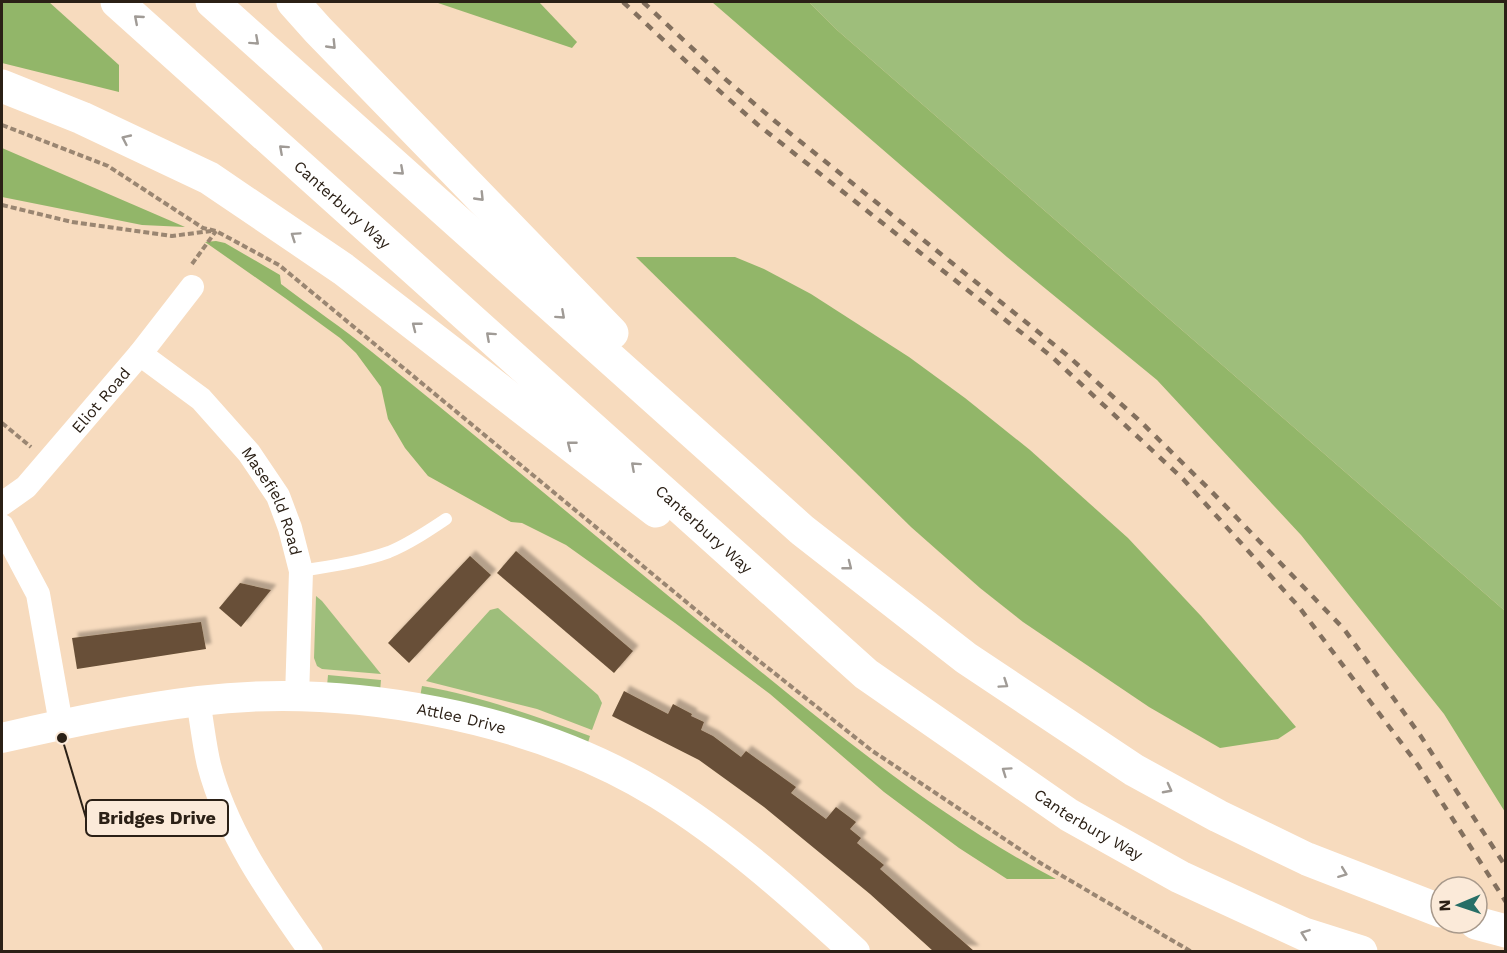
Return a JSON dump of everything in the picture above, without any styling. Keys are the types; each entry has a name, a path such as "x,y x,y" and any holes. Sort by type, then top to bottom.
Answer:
{"highway":[{"name":"Canterbury Way","path":"117,2 866,674 1069,815 1180,877 1304,934 1361,951"},
{"path":"212,2 802,530 966,658 1134,771 1218,816 1307,859 1429,906"},
{"path":"293,2 802,530"},
{"path":"2,86 82,118 209,178 343,269 866,674"},
{"path":"1489,926 1506,931"}],"street":[{"name":"Eliot Road","path":"2,504 26,487 49,461 140,354 192,287"},
{"name":"Masefield Road","path":"140,354 201,399 249,453 278,496 290,528 301,571 297,697"},
{"path":"2,526 38,594 61,724"},
{"name":"Attlee Drive","path":"2,738 61,724 198,701 297,697 371,702 465,718 538,737 585,757 656,793 702,823 779,885 855,951"},
{"path":"198,701 209,765 230,824 270,894 311,951"}],"lane":[{"path":"301,571 361,560 391,551 446,519"}],"path":[{"path":"2,125 108,166 202,228 216,231 279,265 871,750 1042,864 1192,951"},
{"path":"2,205 72,222 172,236 216,231"},
{"path":"192,287 186,273 216,231"},
{"path":"2,423 49,461"}],"green space":[{"path":"2,2 49,2 119,65 119,92 2,63"},
{"path":"435,2 539,2 577,42 572,48"},
{"path":"712,2 809,2 837,30 1505,611 1505,812 1444,714 1301,535 1157,380 1007,257"},
{"path":"809,2 1505,2 1505,611 837,30"},
{"path":"2,148 185,227 142,225 2,197"},
{"path":"205,242 225,243 280,275 281,284 361,343 706,627 875,762 963,824 1056,879 1007,879 959,848 884,792 770,694 566,545 522,523 511,522 428,476 405,448 388,419 381,387 356,353 340,338"},
{"path":"636,257 735,257 764,269 811,294 909,357 1030,450 1128,538 1201,616 1296,727 1278,739 1220,748 1149,707 1023,622 980,588 911,527"},
{"path":"316,596 381,674 322,669 317,666 314,658"},
{"path":"498,608 598,695 602,703 592,730 537,709 426,681 490,610"},
{"path":"328,675 381,680 380,692 327,686"},
{"path":"422,686 486,701 590,736 587,746 420,697"}],"building":[{"path":"516,551 633,651 614,673 497,573"},
{"path":"470,556 491,575 409,663 388,643"},
{"path":"240,583 271,590 241,627 219,608"},
{"path":"201,622 206,649 77,669 72,638"},
{"path":"624,691 668,714 673,704 692,714 691,716 704,722 701,730 741,757 746,751 796,787 791,793 826,819 836,807 856,822 850,829 861,838 857,843 884,865 880,869 974,951 933,951 870,894 764,807 699,760 612,716"}],"railway":[{"path":"623,2 757,124 1051,356 1183,479 1299,607 1418,765 1506,902"},
{"path":"643,2 724,78 776,122 1067,355 1141,422 1210,490 1344,629 1420,735 1506,867"}],"place":[{"name":"Bridges Drive","path":"62,738"}]}
